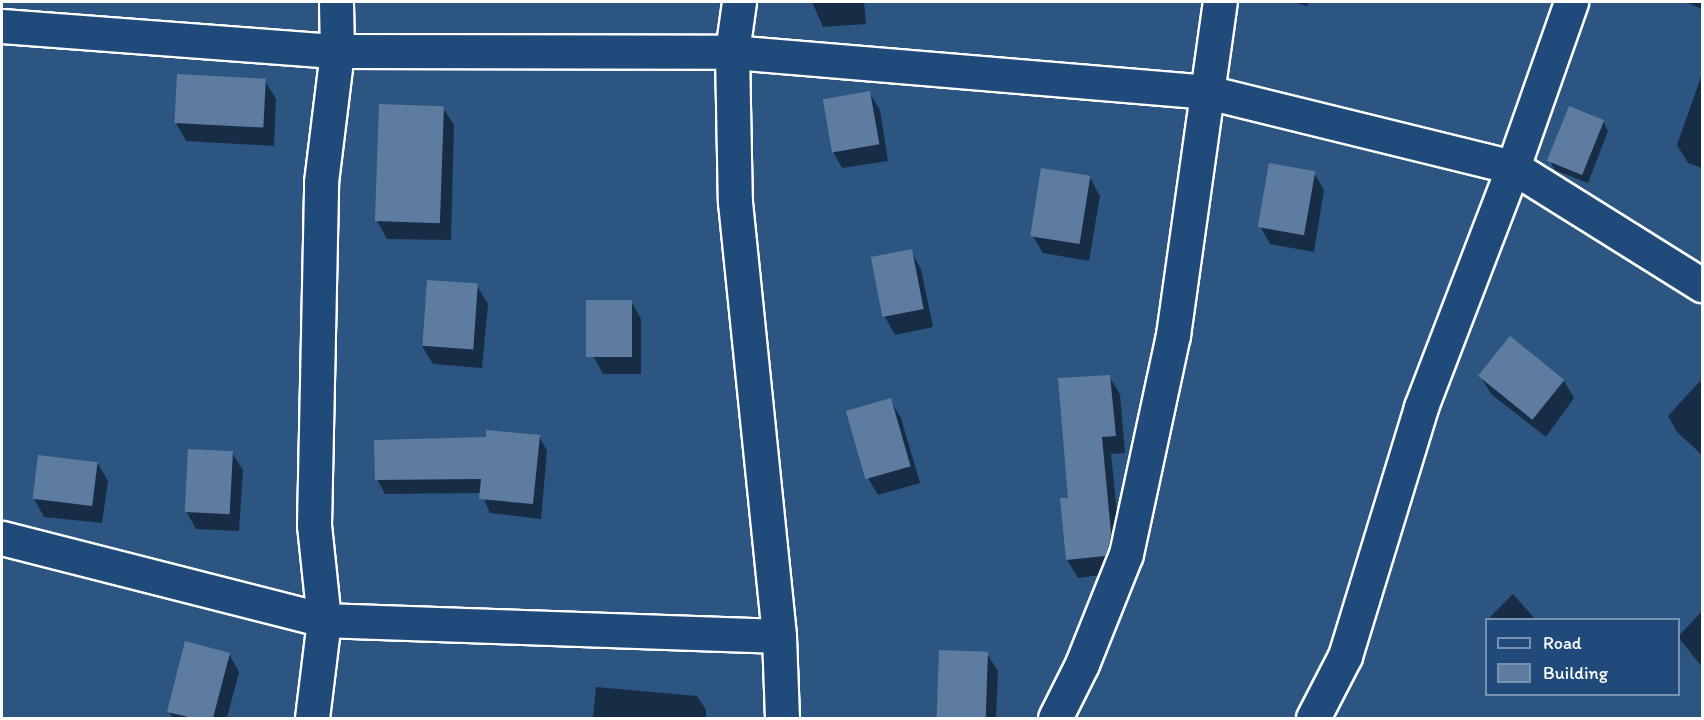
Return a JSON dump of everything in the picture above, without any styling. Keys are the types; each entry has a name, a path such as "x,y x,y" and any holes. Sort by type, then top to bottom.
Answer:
{"street":[{"path":"312,718 324,620 314,525 321,194 337,51 336,2"},
{"path":"740,2 732,52 735,201 779,636 782,718"},
{"path":"1055,718 1082,664 1126,554 1173,335 1220,2"},
{"path":"1312,718 1345,656 1421,407 1514,167 1570,2"},
{"path":"2,26 337,51 732,52 1207,92 1514,167 1702,285"},
{"path":"2,538 324,620 779,636"}],"building":[{"path":"177,74 266,79 263,128 174,123"},
{"path":"870,91 879,144 832,153 823,99"},
{"path":"379,104 444,106 440,223 375,221"},
{"path":"1569,106 1604,120 1582,175 1547,161"},
{"path":"1269,163 1315,171 1304,235 1258,227"},
{"path":"1041,168 1090,176 1080,244 1030,236"},
{"path":"912,249 924,309 882,317 871,257"},
{"path":"427,280 478,284 473,349 422,346"},
{"path":"586,300 632,300 632,357 586,357"},
{"path":"1510,336 1564,380 1532,420 1478,376"},
{"path":"1110,375 1116,436 1102,437 1111,533 1108,549 1105,556 1066,560 1060,498 1068,498 1058,378"},
{"path":"891,398 911,466 865,479 846,411"},
{"path":"486,430 540,435 533,504 479,499 481,479 375,480 374,440 486,437"},
{"path":"188,449 233,451 230,514 185,512"},
{"path":"38,455 98,462 92,506 33,499"},
{"path":"185,641 230,653 213,718 193,718 167,712"},
{"path":"939,650 988,652 986,718 937,718"}]}
